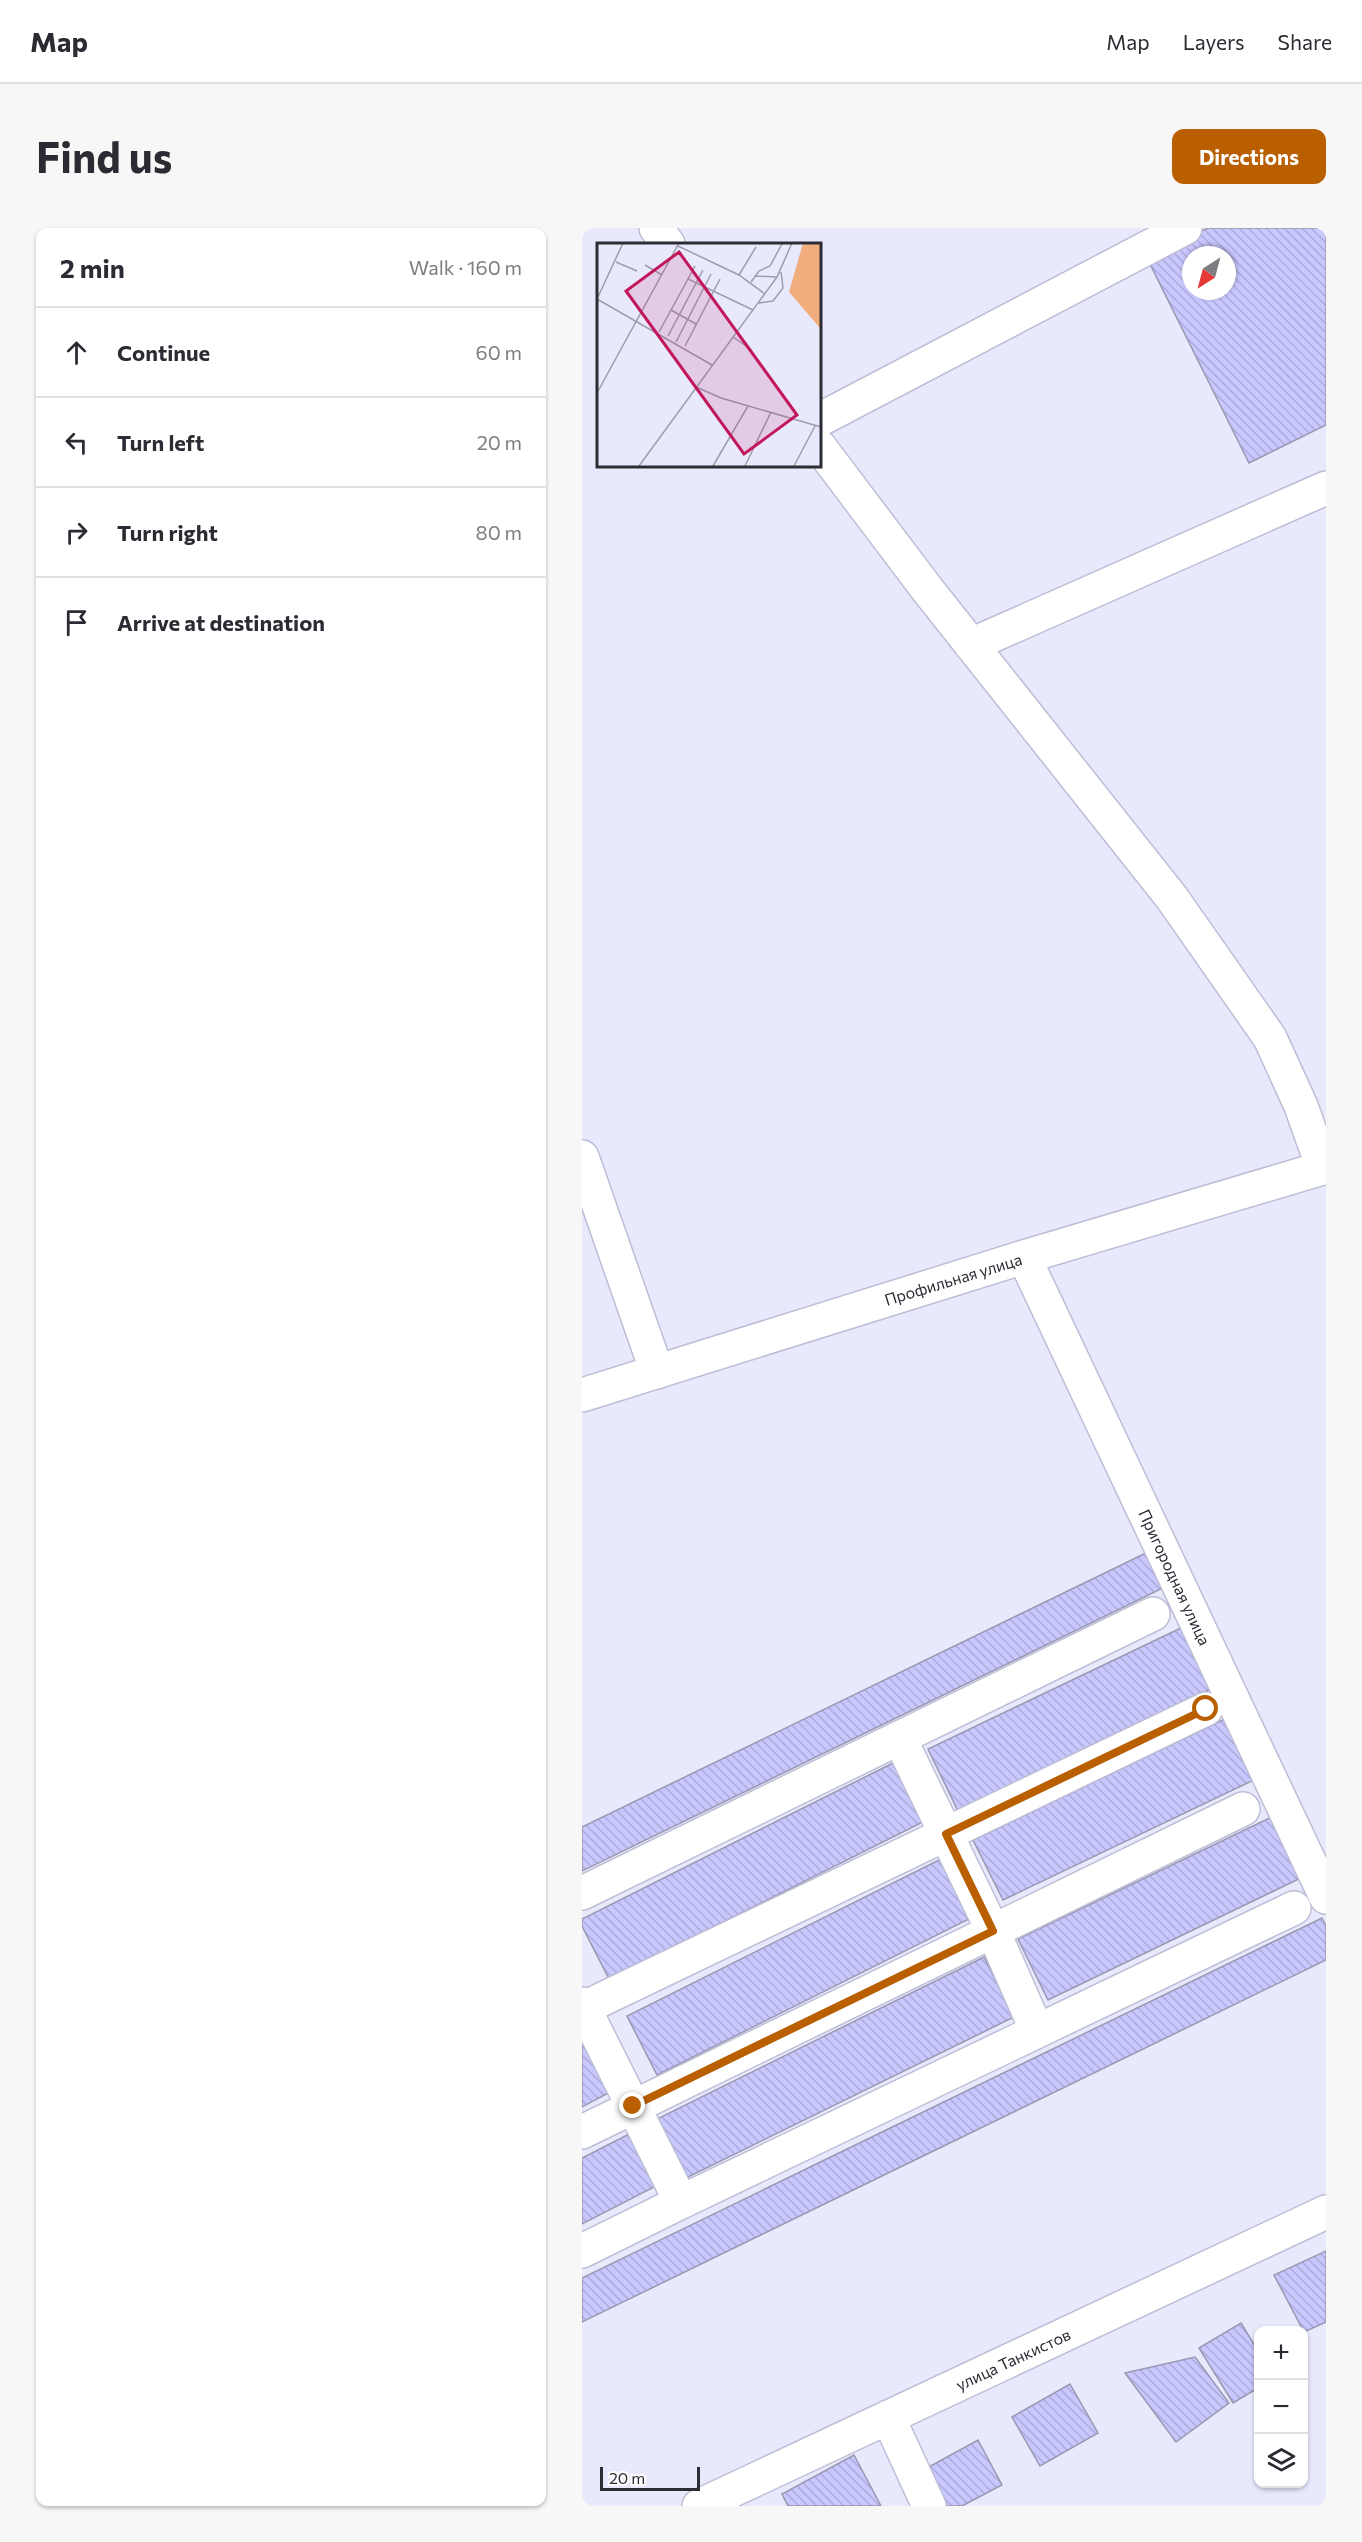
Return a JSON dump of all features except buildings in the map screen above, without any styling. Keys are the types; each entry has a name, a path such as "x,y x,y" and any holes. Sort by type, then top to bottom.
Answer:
{"street":[{"path":"656,228 667,243"},
{"path":"820,419 1185,228"},
{"path":"820,447 970,645 1172,898 1270,1038 1301,1106 1324,1167"},
{"path":"970,645 1326,488"},
{"path":"582,1157 657,1372"},
{"name":"Профильная улица","path":"582,1395 1024,1257 1324,1167"},
{"name":"Пригородная улица","path":"1024,1257 1326,1897"},
{"path":"582,1893 900,1740 1153,1614"},
{"path":"681,2202 583,2007 1206,1709"},
{"path":"900,1740 993,1931 1037,2031"},
{"path":"582,2132 1243,1809"},
{"path":"582,2251 1294,1908"},
{"name":"улица Танкистов","path":"699,2506 1326,2212"},
{"path":"888,2417 929,2506"}],"route":[{"path":"633,2106 993,1931 946,1834 1206,1709"}]}
